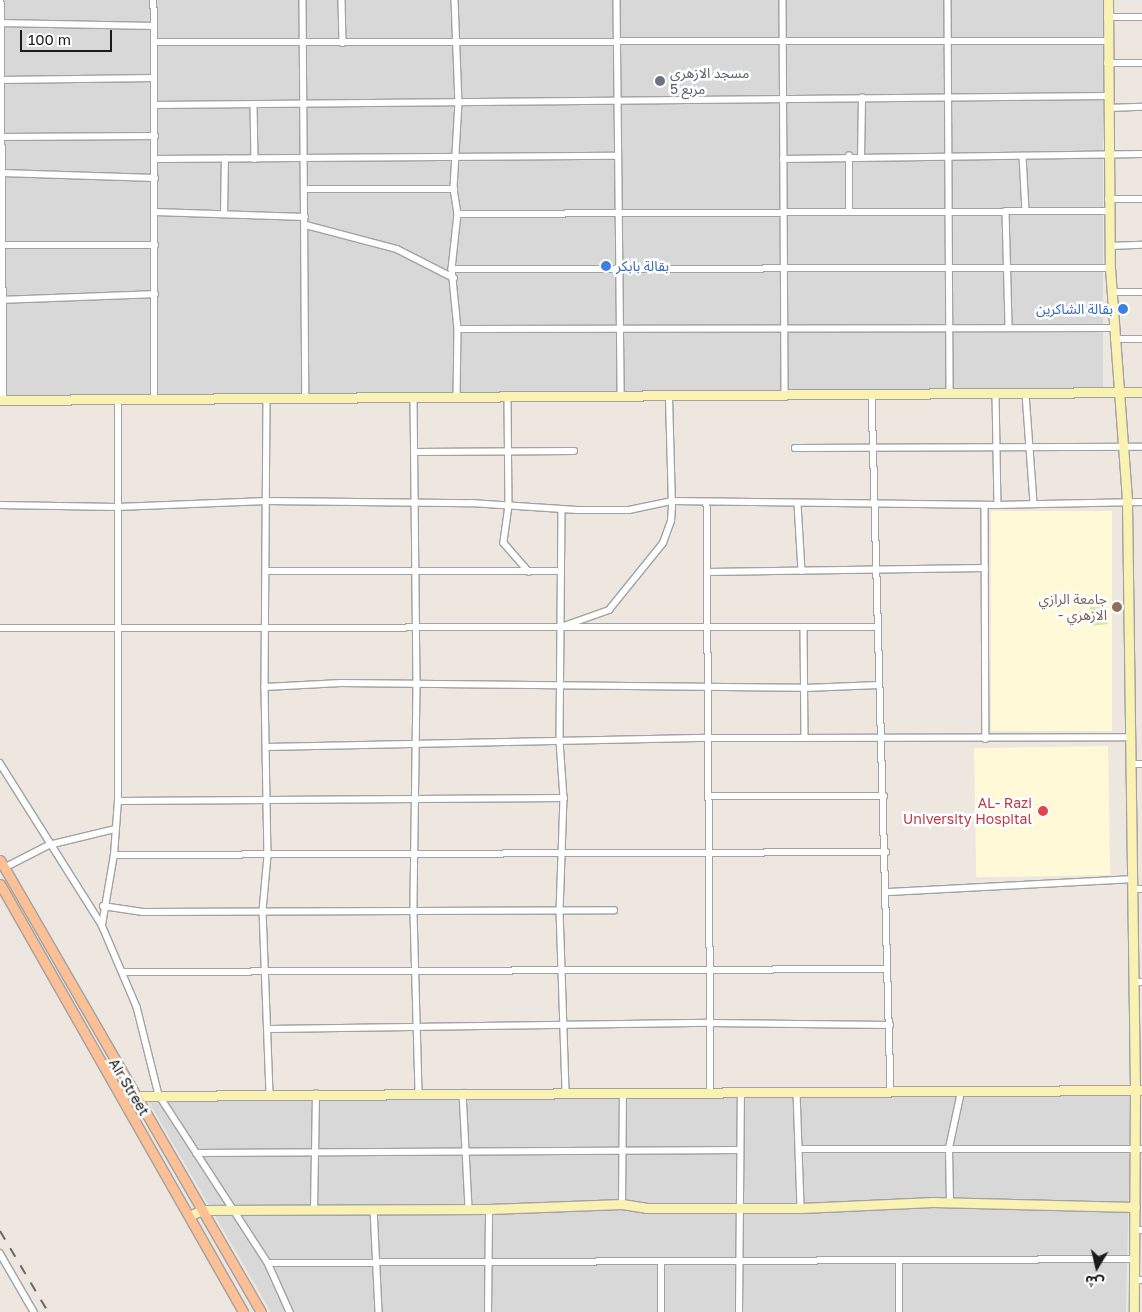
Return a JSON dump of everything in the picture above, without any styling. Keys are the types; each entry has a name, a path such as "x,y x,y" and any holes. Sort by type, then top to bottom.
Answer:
{"main road":[{"name":"Air Street","path":"2,864 260,1312"},
{"name":"Air Street","path":"0,884 244,1312"}],"street":[{"path":"1,0 2,400 1142,392"},
{"path":"154,0 155,399"},
{"path":"303,0 306,399"},
{"path":"342,0 343,43"},
{"path":"455,0 459,102 454,158 454,189 458,214 452,269 458,329 457,398"},
{"path":"617,0 620,396"},
{"path":"783,0 785,395"},
{"path":"948,0 950,394"},
{"path":"1108,0 1109,246 1112,328 1124,447 1127,502 1132,764 1132,889 1137,934 1138,982 1138,1184 1135,1207 1138,1230 1135,1259 1138,1280 1134,1312"},
{"path":"1107,17 1142,17"},
{"path":"0,23 154,26"},
{"path":"154,42 784,44 1108,41"},
{"path":"1107,64 1142,63"},
{"path":"1,80 154,78"},
{"path":"154,105 1108,96"},
{"path":"862,98 862,157"},
{"path":"254,104 255,159"},
{"path":"1108,108 1142,107"},
{"path":"1,137 155,136"},
{"path":"783,159 849,156 1142,154"},
{"path":"155,160 618,156"},
{"path":"849,156 849,212"},
{"path":"1023,156 1026,211"},
{"path":"224,214 225,159"},
{"path":"2,173 155,178"},
{"path":"304,189 454,189"},
{"path":"1108,199 1142,199"},
{"path":"1006,211 1009,328"},
{"path":"458,214 1108,211"},
{"path":"155,212 305,217"},
{"path":"306,225 397,249 454,278"},
{"path":"1,245 155,245"},
{"path":"1109,246 1142,245"},
{"path":"452,269 1110,268"},
{"path":"1111,292 1142,292"},
{"path":"2,300 155,294"},
{"path":"458,329 1112,328"},
{"path":"1114,339 1142,339"},
{"path":"872,394 877,627 886,852 891,1092"},
{"path":"996,394 998,505"},
{"path":"1026,394 1034,504"},
{"path":"560,627 609,610 663,543 671,521 672,501 669,396"},
{"path":"508,397 509,506 504,543 529,572"},
{"path":"414,398 417,686 414,742 414,911 419,1094"},
{"path":"267,399 264,626 268,856 263,911 270,1029 270,1094"},
{"path":"102,925 103,906 114,856 118,801 116,627 118,400"},
{"path":"795,448 1142,447"},
{"path":"416,452 574,451"},
{"path":"0,505 117,507 267,500 416,502 562,509 629,510 672,501 707,504 875,502 985,505 1142,502"},
{"path":"707,504 711,1092"},
{"path":"798,504 802,571"},
{"path":"985,505 986,739"},
{"path":"562,509 560,741 564,798 560,854 560,910 564,970 566,1093"},
{"path":"707,572 985,568"},
{"path":"266,571 560,571"},
{"path":"0,628 264,626 877,627"},
{"path":"804,627 805,738"},
{"path":"265,687 341,683 417,686 805,688 879,685"},
{"path":"267,747 414,742 708,738 986,739 1131,737"},
{"path":"0,763 49,845 102,925 136,1007 159,1095 268,1263 290,1312"},
{"path":"1132,764 1142,764"},
{"path":"709,796 884,796"},
{"path":"118,801 414,801 564,798"},
{"path":"2,864 49,845 115,829"},
{"path":"1132,832 1142,832"},
{"path":"114,856 886,852"},
{"path":"887,892 1132,879"},
{"path":"1132,889 1142,889"},
{"path":"103,906 143,912 614,910"},
{"path":"123,972 564,970 710,967 887,969"},
{"path":"270,1029 710,1023 890,1025"},
{"path":"134,1096 1139,1090"},
{"path":"739,1312 741,1092"},
{"path":"798,1092 801,1208"},
{"path":"950,1202 949,1148 961,1092"},
{"path":"462,1093 469,1209"},
{"path":"622,1204 623,1093"},
{"path":"314,1210 316,1094"},
{"path":"799,1148 1138,1149"},
{"path":"196,1153 740,1150"},
{"path":"189,1216 202,1210 489,1209 622,1204 646,1208 801,1208 950,1202 1135,1207"},
{"path":"374,1209 379,1312"},
{"path":"488,1312 490,1263 489,1209"},
{"path":"0,1253 34,1312"},
{"path":"268,1263 1135,1259"},
{"path":"898,1260 900,1312"},
{"path":"661,1262 661,1312"}],"shaded area":[{"path":"0,0 1103,0 1103,395 0,395"},
{"path":"991,511 1112,511 1112,731 991,731"},
{"name":"AL- Razi University Hospital","path":"1108,746 1110,875 976,877 974,748"},
{"path":"1131,1093 1126,1312 271,1312 146,1097"}],"green space":[{"path":"1090,607 1108,607 1108,624 1091,626"}],"railway":[{"path":"0,1231 48,1312"}],"place":[{"name":"مسجد الازهري مربع 5","path":"660,81"},
{"name":"بقالة بابكر","path":"606,266"},
{"name":"بقالة الشاكرين","path":"1123,309"},
{"name":"جامعة الرازي - الازهري","path":"1117,607"},
{"name":"AL- Razi University Hospital","path":"1043,811"}]}
